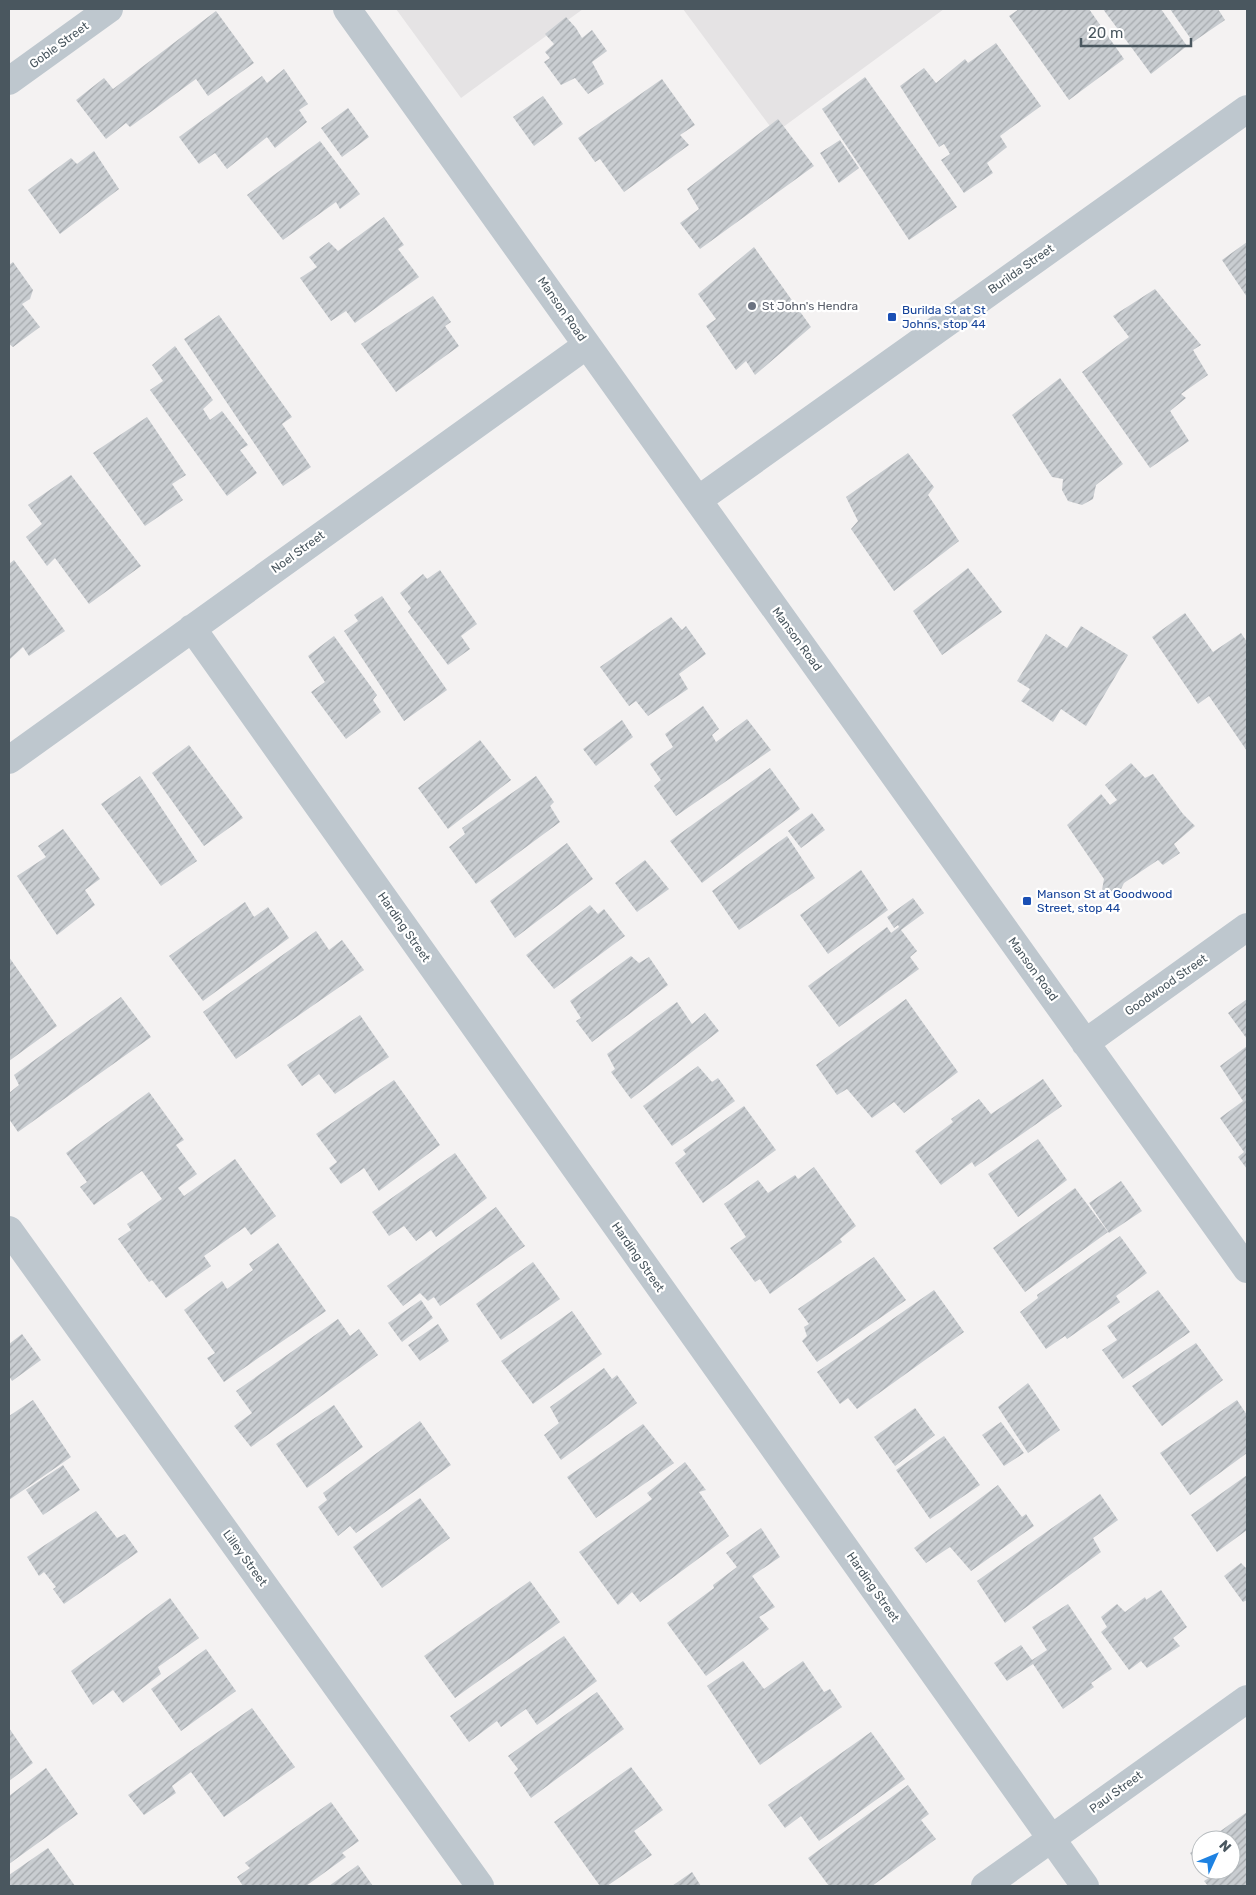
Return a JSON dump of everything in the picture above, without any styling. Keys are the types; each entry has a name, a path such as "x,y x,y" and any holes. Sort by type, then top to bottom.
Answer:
{"street":[{"name":"Goble Street","path":"9,82 109,9"},
{"name":"Manson Road","path":"347,9 1247,1269"},
{"name":"Burilda Street","path":"698,500 1247,109"},
{"name":"Noel Street","path":"9,760 587,345"},
{"name":"Harding Street","path":"192,628 1085,1886"},
{"name":"Goodwood Street","path":"1085,1042 1247,927"},
{"name":"Lilley Street","path":"9,1230 480,1886"},
{"name":"Paul Street","path":"985,1886 1247,1699"}],"shaded area":[{"path":"396,9 583,9 461,98"},
{"path":"683,9 944,9 775,133"}],"building":[{"path":"1019,9 1089,9 1124,59 1069,100 1009,16"},
{"path":"1103,9 1161,9 1187,46 1151,74"},
{"path":"1170,9 1218,9 1225,20 1193,42"},
{"path":"216,11 254,63 208,96 196,79 130,127 126,123 106,139 76,100 104,78 113,89"},
{"path":"566,17 582,38 592,30 607,51 592,62 604,84 588,94 575,78 561,85 544,62 550,58 545,52 554,44 545,34"},
{"path":"996,43 1041,106 1000,136 1007,147 987,163 993,173 964,193 941,160 950,154 944,144 939,147 900,86 924,68 936,83 965,59 968,63"},
{"path":"284,69 308,104 299,110 307,122 275,148 267,137 227,169 215,153 199,164 179,137 262,76 267,83"},
{"path":"865,77 957,207 909,240 822,109"},
{"path":"662,79 695,125 680,135 689,145 624,192 600,159 595,162 578,138"},
{"path":"543,96 563,124 534,146 513,117"},
{"path":"348,108 369,137 342,157 321,128"},
{"path":"778,119 814,166 700,249 680,223 699,209 687,189"},
{"path":"840,140 859,168 839,183 820,153"},
{"path":"320,141 360,194 340,209 336,202 283,240 247,195"},
{"path":"94,151 119,189 60,234 28,190 71,158 77,164"},
{"path":"384,217 404,245 398,249 419,277 355,323 346,311 331,321 300,278 317,267 309,257 329,242 338,251"},
{"path":"1247,242 1247,297 1222,260"},
{"name":"St John's Hendra","path":"754,247 811,327 755,375 746,361 736,370 706,326 716,319 698,294"},
{"path":"13,262 33,290 30,299 22,304 40,327 13,347 9,344 9,265"},
{"path":"1155,289 1201,345 1193,350 1208,375 1181,394 1186,398 1170,411 1189,441 1150,468 1082,372 1129,337 1113,316"},
{"path":"433,296 451,322 445,326 459,346 396,392 361,344"},
{"path":"219,315 292,417 282,424 311,467 283,486 184,339"},
{"path":"175,346 213,400 203,409 210,420 222,411 248,445 240,450 257,473 227,496 150,390 163,381 152,365"},
{"path":"1060,378 1123,464 1096,485 1093,499 1082,505 1068,501 1062,490 1063,479 1052,477 1012,415"},
{"path":"147,417 186,475 172,484 183,500 145,526 93,453"},
{"path":"908,453 934,487 928,495 959,541 894,591 851,529 858,521 846,497"},
{"path":"71,475 141,566 89,604 55,558 47,566 26,537 42,524 28,505"},
{"path":"14,560 65,631 29,656 23,647 10,659 9,564"},
{"path":"968,568 1002,612 942,655 913,611"},
{"path":"440,570 477,624 461,636 470,649 448,665 408,612 411,608 400,593 423,574 427,579"},
{"path":"382,596 447,690 404,721 344,631 358,621 354,615"},
{"path":"1185,613 1213,652 1241,633 1247,642 1247,751 1209,696 1198,704 1152,637"},
{"path":"671,617 682,630 686,626 706,654 679,674 688,689 648,716 636,701 629,706 600,667"},
{"path":"1081,626 1128,655 1086,726 1061,709 1053,722 1021,701 1030,689 1017,681 1046,634 1067,648"},
{"path":"334,636 377,695 373,700 381,712 346,739 311,692 325,682 308,656"},
{"path":"703,706 719,729 712,735 716,742 747,719 771,750 676,816 654,786 661,780 650,764 673,747 665,734"},
{"path":"622,720 633,737 596,766 583,749"},
{"path":"480,740 511,780 448,829 418,788"},
{"path":"189,745 243,818 204,846 152,773"},
{"path":"1131,763 1145,778 1153,774 1183,814 1195,826 1174,844 1180,853 1163,865 1158,860 1124,883 1119,893 1102,890 1104,879 1067,825 1101,794 1110,805 1117,800 1105,785"},
{"path":"770,768 800,809 702,883 670,841"},
{"path":"140,776 197,861 161,886 101,804"},
{"path":"536,776 554,802 550,806 560,822 476,884 449,847 465,834 462,828"},
{"path":"812,813 825,830 801,848 788,831"},
{"path":"63,829 100,879 85,890 95,905 57,935 17,876 46,857 38,846"},
{"path":"787,836 815,878 739,930 712,891"},
{"path":"567,843 593,879 515,938 490,901"},
{"path":"645,860 669,889 637,912 615,883"},
{"path":"861,870 888,910 828,954 800,915"},
{"path":"913,898 924,913 901,930 917,951 910,957 919,969 839,1027 808,986 887,927 891,933 899,927 898,925 894,928 887,917"},
{"path":"245,902 254,917 268,907 289,938 203,1001 169,956"},
{"path":"590,905 598,914 604,909 625,936 554,989 526,955"},
{"path":"316,931 329,950 342,940 364,970 236,1059 203,1012"},
{"path":"631,956 639,963 649,957 668,985 592,1042 576,1021 581,1018 570,1001"},
{"path":"9,957 57,1026 9,1061"},
{"path":"121,997 151,1037 18,1132 9,1119 9,1093 19,1085 14,1075"},
{"path":"906,999 958,1072 904,1113 894,1102 872,1118 847,1089 837,1095 816,1065"},
{"path":"1247,999 1247,1039 1228,1013"},
{"path":"677,1002 692,1024 705,1013 719,1031 631,1099 611,1072 615,1069 607,1054"},
{"path":"360,1015 389,1057 335,1094 319,1074 302,1086 287,1065"},
{"path":"1247,1046 1247,1169 1238,1157 1244,1152 1220,1118 1243,1101 1220,1066"},
{"path":"698,1066 712,1082 718,1078 735,1101 672,1146 643,1106"},
{"path":"1043,1079 1062,1106 975,1167 972,1162 941,1185 915,1151 953,1122 951,1119 979,1099 991,1114"},
{"path":"394,1080 440,1145 379,1191 364,1168 341,1184 329,1168 337,1162 316,1134"},
{"path":"149,1092 184,1140 176,1145 197,1174 178,1188 184,1196 235,1159 276,1216 251,1235 245,1227 204,1256 211,1266 166,1298 152,1280 149,1282 118,1239 131,1230 127,1224 162,1199 142,1171 94,1205 80,1187 87,1182 66,1153"},
{"path":"744,1106 776,1150 703,1203 675,1163 686,1154 683,1150"},
{"path":"1038,1139 1067,1180 1018,1217 988,1174"},
{"path":"455,1153 487,1198 436,1237 431,1230 416,1241 404,1226 389,1236 372,1212"},
{"path":"814,1167 856,1226 840,1239 842,1242 770,1294 760,1279 755,1282 730,1248 746,1237 724,1204 758,1180 768,1193 795,1175 798,1179"},
{"path":"1121,1181 1142,1211 1109,1233 1089,1203"},
{"path":"1075,1188 1108,1232 1025,1292 993,1248"},
{"path":"496,1207 525,1246 440,1306 434,1297 428,1301 420,1293 403,1306 387,1286"},
{"path":"1120,1236 1147,1273 1116,1296 1120,1302 1067,1339 1065,1336 1046,1349 1020,1312 1038,1298 1037,1295"},
{"path":"278,1243 326,1311 224,1382 207,1358 215,1353 184,1310 222,1281 227,1289 253,1270 249,1264"},
{"path":"874,1257 906,1300 817,1362 802,1341 807,1336 804,1327 809,1324 798,1309"},
{"path":"533,1262 560,1299 501,1340 476,1304"},
{"path":"934,1290 964,1332 857,1409 848,1398 840,1404 817,1372"},
{"path":"1158,1290 1190,1332 1123,1379 1102,1350 1117,1340 1107,1326"},
{"path":"421,1300 433,1318 402,1342 388,1323"},
{"path":"572,1311 602,1354 533,1404 501,1361"},
{"path":"338,1319 350,1336 359,1329 378,1355 251,1447 234,1426 252,1413 236,1391"},
{"path":"438,1324 449,1341 420,1361 408,1345"},
{"path":"22,1334 41,1360 12,1381 9,1376 9,1344"},
{"path":"1196,1343 1223,1380 1162,1426 1132,1386"},
{"path":"604,1368 612,1379 617,1375 637,1403 561,1460 544,1435 559,1423 550,1407"},
{"path":"1028,1383 1060,1430 1028,1453 998,1407"},
{"path":"33,1400 71,1457 9,1500 9,1416"},
{"path":"1237,1400 1247,1415 1247,1453 1190,1495 1160,1453"},
{"path":"334,1405 363,1447 307,1488 276,1444"},
{"path":"915,1408 935,1435 895,1466 874,1437"},
{"path":"420,1421 451,1465 356,1533 350,1526 338,1536 318,1507 327,1500 323,1493"},
{"path":"1001,1422 1024,1453 1004,1466 982,1435"},
{"path":"643,1424 674,1463 596,1518 567,1477"},
{"path":"944,1436 980,1485 930,1519 896,1470"},
{"path":"685,1462 706,1490 699,1492 729,1536 640,1602 632,1592 618,1605 579,1552 652,1499 647,1493"},
{"path":"63,1465 80,1490 43,1515 26,1490"},
{"path":"1247,1475 1247,1530 1217,1552 1191,1515"},
{"path":"998,1485 1022,1517 1026,1514 1034,1526 971,1571 950,1547 926,1563 914,1548"},
{"path":"1100,1494 1118,1520 1093,1538 1101,1552 1005,1623 977,1581"},
{"path":"420,1498 450,1538 382,1588 353,1547"},
{"path":"96,1511 117,1538 125,1534 138,1552 64,1604 53,1589 56,1587 44,1572 39,1576 27,1557"},
{"path":"761,1528 780,1557 752,1576 775,1607 759,1617 769,1629 706,1676 667,1623 714,1588 713,1585 737,1567 726,1553"},
{"path":"1241,1563 1247,1569 1247,1600 1243,1602 1224,1576"},
{"path":"530,1581 560,1622 455,1698 424,1656"},
{"path":"1161,1590 1187,1627 1173,1638 1180,1646 1147,1668 1141,1661 1129,1670 1101,1632 1107,1627 1101,1617 1117,1604 1125,1612 1145,1597 1146,1600"},
{"path":"170,1598 199,1638 158,1667 161,1674 123,1703 113,1690 93,1705 71,1671"},
{"path":"1068,1604 1112,1669 1091,1683 1094,1687 1063,1709 1033,1664 1007,1681 994,1663 1021,1645 1032,1660 1047,1650 1032,1627"},
{"path":"564,1636 597,1681 537,1725 526,1709 501,1727 497,1721 469,1742 450,1716"},
{"path":"206,1649 236,1691 181,1731 151,1689"},
{"path":"743,1661 764,1689 803,1661 824,1692 830,1689 842,1707 760,1765 707,1686"},
{"path":"597,1692 624,1729 531,1798 514,1773 518,1769 508,1756"},
{"path":"252,1708 295,1767 224,1817 191,1772 172,1786 176,1793 144,1815 128,1795"},
{"path":"9,1728 33,1763 9,1781"},
{"path":"871,1732 905,1779 819,1841 801,1816 785,1828 768,1805"},
{"path":"631,1767 663,1810 634,1831 652,1855 607,1886 600,1886 554,1822"},
{"path":"46,1768 78,1814 9,1864 9,1796"},
{"path":"908,1785 929,1814 921,1820 936,1839 872,1886 829,1886 808,1858"},
{"path":"331,1802 359,1841 342,1853 346,1857 306,1886 243,1886 237,1877 250,1868 245,1863"},
{"path":"1247,1812 1247,1886 1208,1886 1204,1881 1241,1880 1241,1830 1222,1830"},
{"path":"48,1848 75,1886 9,1886 9,1875"},
{"path":"358,1865 373,1886 329,1886"},
{"path":"692,1872 701,1886 672,1886"}],"place":[{"name":"St John's Hendra","path":"752,306"},
{"name":"Burilda St at St Johns, stop 44","path":"892,317"},
{"name":"Manson St at Goodwood Street, stop 44","path":"1027,901"}]}
